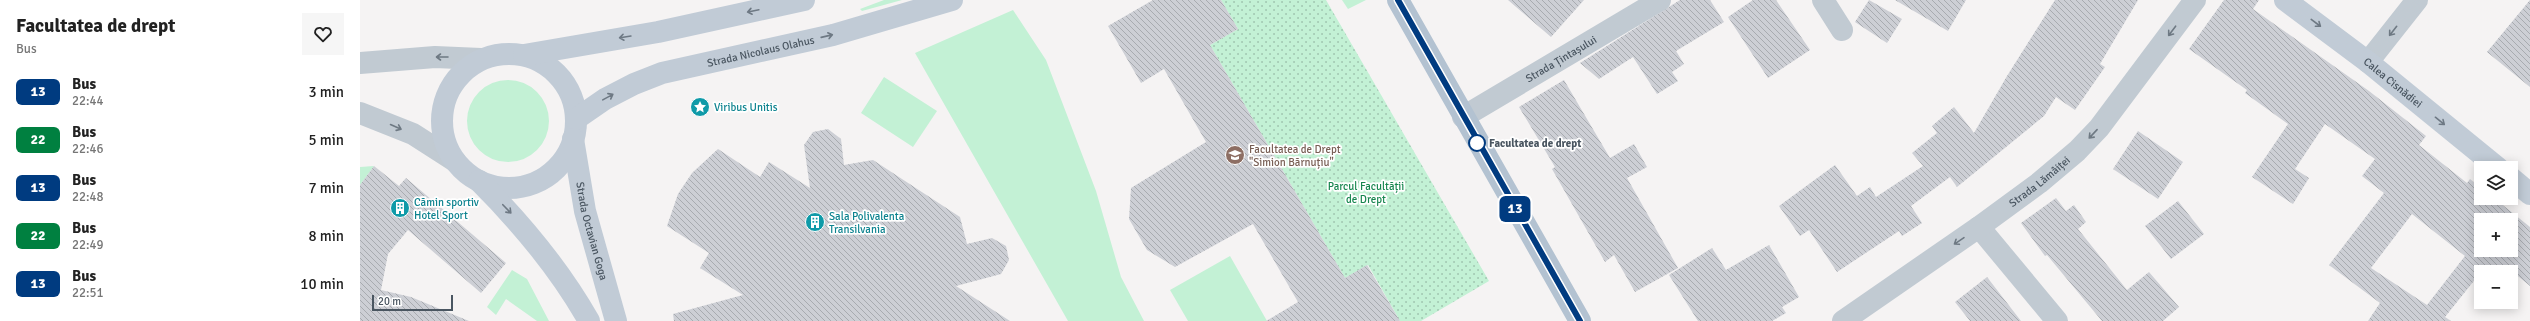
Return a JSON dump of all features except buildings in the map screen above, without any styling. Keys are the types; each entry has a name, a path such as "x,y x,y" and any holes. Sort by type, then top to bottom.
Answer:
{"main road":[{"path":"589,321 549,258 519,222 479,181 455,161 443,134 444,104 457,77 481,60 495,55 524,55 658,32 804,0"},
{"name":"Strada Nicolaus Olahus","path":"575,129 605,99 662,73 833,35 952,0"},
{"path":"1398,0 1580,321"},
{"name":"Calea Cisnădiei","path":"2285,0 2368,62 2489,161"},
{"path":"479,181 495,186 512,188 528,185 544,178 556,168 567,154 575,129 574,104 561,78 538,60 524,55"},
{"name":"Strada Octavian Goga","path":"575,129 577,172 585,210 616,321"},
{"path":"2518,184 2530,194"}],"street":[{"name":"Strada Țintașului","path":"1463,117 1660,0"},
{"path":"1823,0 1842,30"},
{"name":"Strada Lămâiței","path":"1843,321 1979,227 2039,183 2077,151 2099,128 2196,0"},
{"path":"2368,62 2417,0"},
{"path":"360,63 435,57 481,60"},
{"path":"360,112 412,134 455,161"},
{"path":"1979,227 2057,321"}],"green space":[{"path":"884,0 902,0 862,11 860,9"},
{"name":"Parcul Facultății de Drept","path":"1221,0 1326,0 1489,281 1421,321 1400,321 1368,265 1345,278 1210,45 1238,29"},
{"path":"1342,0 1366,0 1348,9"},
{"path":"1013,10 1046,60 1096,191 1121,277 1144,321 1068,321 915,53"},
{"path":"884,77 937,111 913,147 861,113"},
{"path":"508,80 524,83 537,92 546,105 549,121 546,137 537,150 524,159 508,162 492,159 479,150 470,137 467,121 470,105 479,92 492,83"},
{"path":"374,166 360,185 360,167"},
{"path":"1230,256 1267,321 1188,321 1170,290"},
{"path":"512,270 527,279 549,321 537,321 506,299 496,315 487,307"}],"bus line":[{"name":"13","path":"1398,0 1469,128 1580,321"}],"place":[{"name":"Viribus Unitis","path":"700,107"},
{"name":"Facultatea de drept","path":"1477,143"},
{"name":"Facultatea de Drept \"Simion Bărnuțiu\"","path":"1235,155"},
{"name":"Cămin sportiv Hotel Sport","path":"400,208"},
{"name":"Sala Polivalenta Transilvania","path":"815,222"}]}
